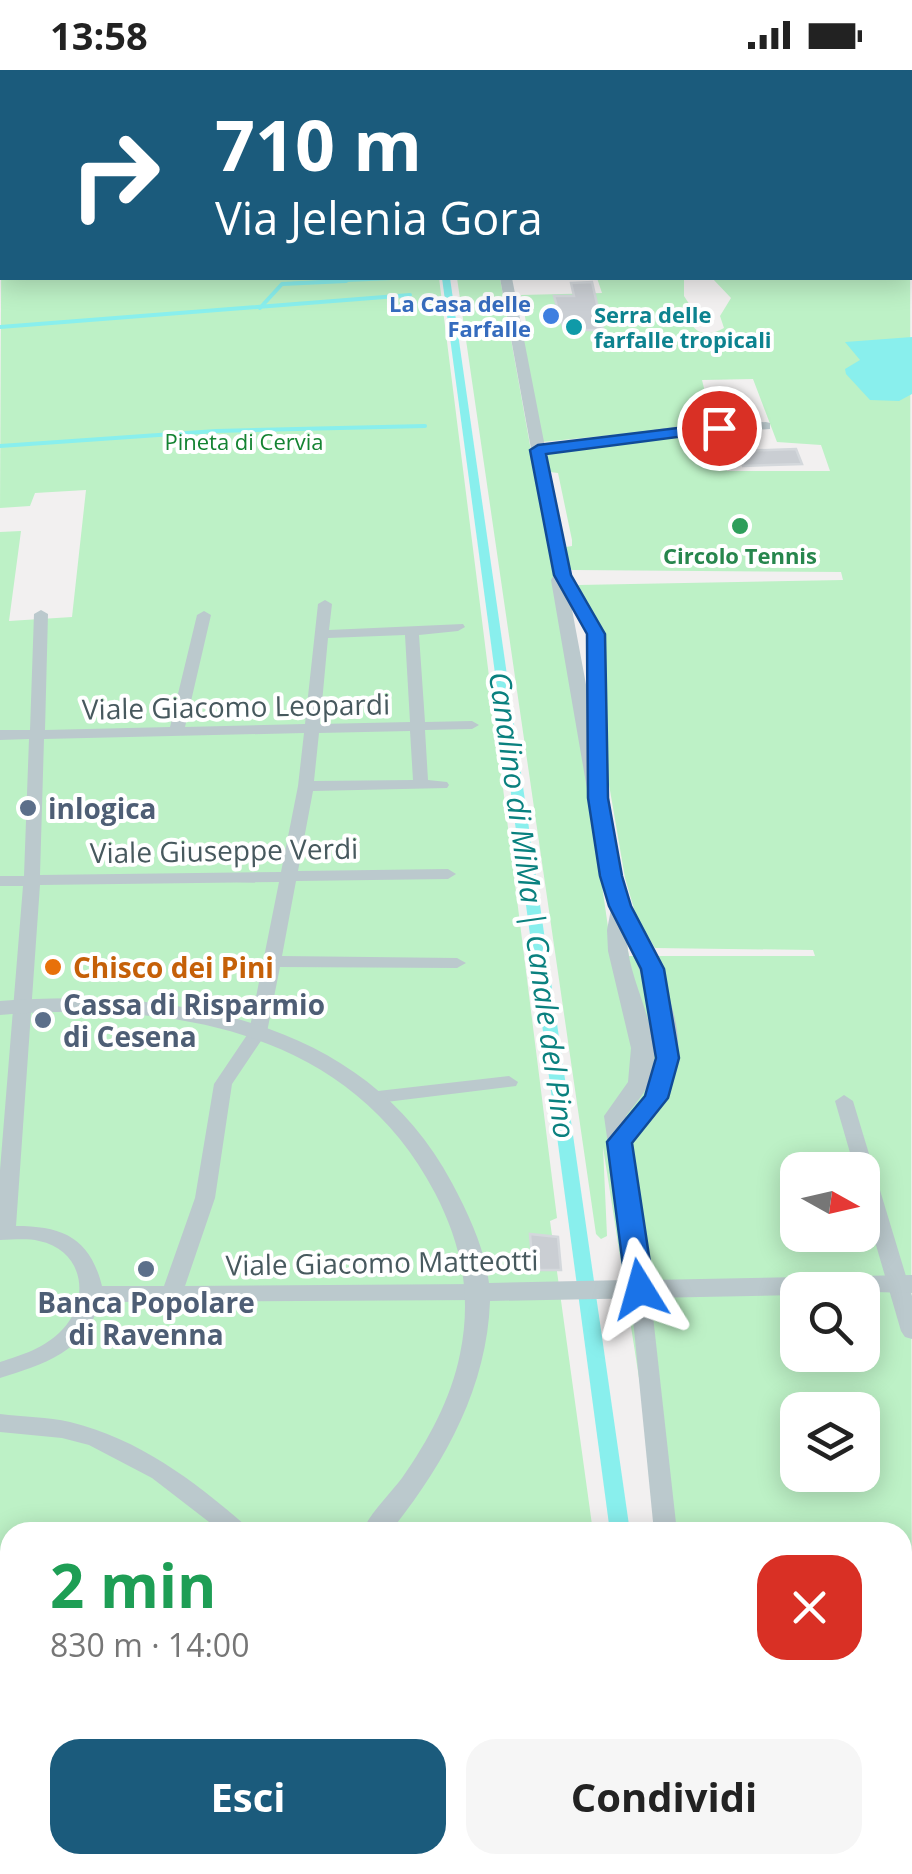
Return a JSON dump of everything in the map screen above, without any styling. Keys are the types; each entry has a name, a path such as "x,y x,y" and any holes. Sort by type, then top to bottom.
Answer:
{"street":[{"path":"506,280 562,575 596,634 598,798"},
{"path":"538,450 680,430 766,426"},
{"path":"562,575 559,580 620,906 652,969 668,1058 656,1098 620,1142"},
{"path":"172,1294 205,1198 224,1084 258,1032 306,786 325,604"},
{"path":"0,1370 42,1357 63,1344 78,1329 93,1294 92,1276 70,1246 40,1234 3,1232 11,1006 32,880 41,614"},
{"path":"177,730 204,615"},
{"path":"322,634 458,628"},
{"path":"412,631 421,785"},
{"name":"Viale Giacomo Leopardi","path":"0,735 472,725"},
{"path":"306,786 441,785"},
{"name":"Viale Giuseppe Verdi","path":"0,880 448,874"},
{"path":"620,906 615,927 618,972 640,1028 642,1072 614,1116 640,1289 665,1522"},
{"path":"273,961 456,963"},
{"path":"11,1006 82,1002 176,1009 258,1032 332,1065 378,1097 412,1132 434,1165 472,1254 478,1292 470,1361 459,1395 404,1499 384,1522"},
{"path":"378,1097 509,1082"},
{"path":"844,1101 906,1284 912,1331"},
{"name":"Viale Giacomo Matteotti","path":"93,1294 906,1284"},
{"path":"0,1423 72,1432 137,1458 192,1492 226,1522"}],"green space":[{"name":"Pineta di Cervia","path":"1,280 439,280 557,1218 550,1221 592,1522 0,1522 0,532 21,531 9,621 72,617 86,490 35,493 30,506 0,508"},
{"path":"457,280 500,280 574,690 612,955 625,934 629,956 815,956 813,950 655,948 637,919 625,878 606,767 601,632 578,585 843,580 841,572 572,570 567,565 566,547 572,546 572,540 558,473 550,472 547,452 714,432 727,471 830,471 821,445 777,442 753,379 702,380 713,425 542,442 522,334 528,333 521,295 602,293 598,280 684,280 684,296 697,316 692,325 699,331 716,332 724,328 720,316 731,298 714,280 910,280 912,1522 661,1522 603,1147 607,1236 601,1239 596,1234"}],"water":[{"path":"912,337 912,394 899,401 870,400 846,374 845,369 860,360 845,342"}],"building":[{"path":"592,282 603,330 564,330 554,296 574,296 571,283"},
{"path":"796,449 802,464 743,466 738,451"},
{"path":"530,1234 558,1237 561,1270 533,1270"}],"waterway":[{"path":"293,283 363,280"},
{"name":"Canalino di MiMa | Canale del Pino","path":"446,280 619,1522"},
{"path":"261,307 282,284 346,281"},
{"path":"261,307 410,295"},
{"path":"0,327 261,307"},
{"path":"0,446 216,431 425,426"}],"place":[{"name":"La Casa delle Farfalle","path":"551,316"},
{"name":"Serra delle farfalle tropicali","path":"574,327"},
{"name":"Circolo Tennis","path":"740,526"},
{"name":"inlogica","path":"28,808"},
{"name":"Chisco dei Pini","path":"53,967"},
{"name":"Cassa di Risparmio di Cesena","path":"43,1020"},
{"name":"Banca Popolare di Ravenna","path":"146,1269"}],"route":[{"path":"640,1289 620,1142 656,1098 668,1058 652,969 620,906 611,876 598,798 596,634 562,575 538,450 719,428"}]}
